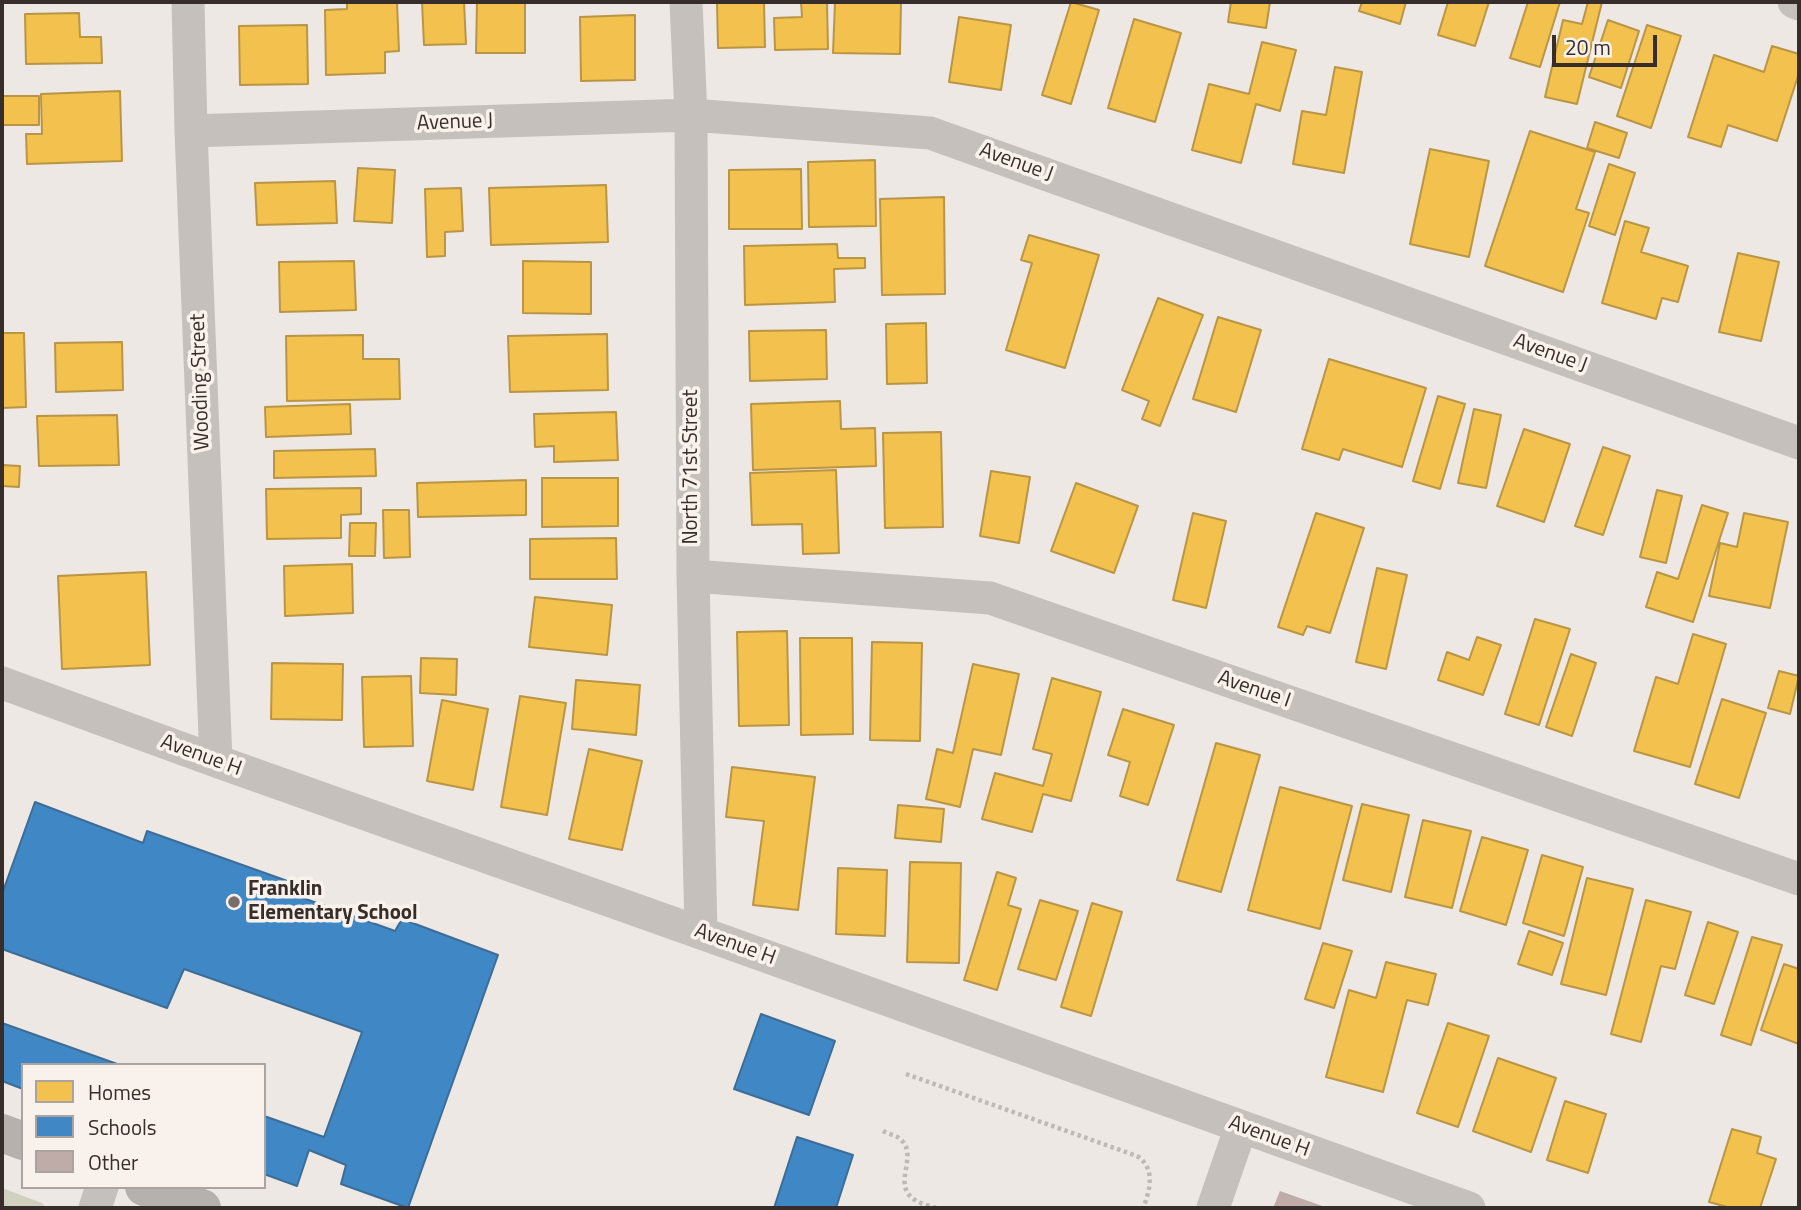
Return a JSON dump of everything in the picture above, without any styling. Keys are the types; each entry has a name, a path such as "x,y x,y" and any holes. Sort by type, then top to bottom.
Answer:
{"street":[{"name":"Wooding Street","path":"188,2 216,761"},
{"name":"North 71st Street","path":"686,2 691,115 693,576 701,933"},
{"path":"1794,2 1799,4"},
{"name":"Avenue J","path":"191,131 691,115 930,132 1799,443"},
{"name":"Avenue I","path":"693,576 990,598 1799,879"},
{"name":"Avenue H","path":"2,683 1469,1208"},
{"path":"1213,1208 1241,1127"},
{"path":"2,1133 21,1140"},
{"path":"95,1208 101,1189"},
{"path":"150,1189 202,1208"}],"path":[{"path":"906,1074 1137,1156 1146,1164 1150,1178 1143,1208"},
{"path":"883,1132 902,1141 908,1152 904,1179 906,1192 915,1200 936,1208"}],"green space":[{"path":"2,1188 42,1203 46,1208 2,1208"}],"building: Homes":[{"path":"347,2 397,2 399,51 385,52 385,73 326,75 325,10 347,9"},
{"path":"422,2 464,2 466,44 424,45"},
{"path":"477,2 525,2 525,53 476,53"},
{"path":"717,2 764,2 765,47 718,48"},
{"path":"801,2 827,2 828,49 775,50 774,18 802,17"},
{"path":"835,2 901,2 900,54 833,53"},
{"path":"1071,2 1099,10 1071,104 1042,95"},
{"path":"1231,2 1270,2 1266,28 1228,22"},
{"path":"1362,2 1406,2 1400,24 1359,11"},
{"path":"1448,2 1489,2 1475,46 1438,35"},
{"path":"1528,2 1560,2 1540,67 1510,58"},
{"path":"1588,2 1602,2 1577,104 1545,97 1563,20 1582,24"},
{"path":"79,13 80,37 101,37 102,63 26,64 25,14"},
{"path":"635,15 635,80 581,81 580,17"},
{"path":"959,17 1011,25 1001,90 949,82"},
{"path":"1134,19 1181,33 1155,122 1108,108"},
{"path":"1608,20 1639,31 1621,88 1589,77"},
{"path":"307,25 308,84 240,85 239,26"},
{"path":"1647,25 1681,36 1651,128 1617,116"},
{"path":"1262,42 1296,50 1280,111 1256,104 1241,163 1192,150 1209,84 1249,94"},
{"path":"1772,46 1799,54 1799,73 1777,141 1728,125 1721,147 1688,137 1714,55 1764,72"},
{"path":"1335,67 1362,72 1344,173 1293,164 1302,111 1326,115"},
{"path":"120,91 122,161 27,164 26,134 42,134 41,94"},
{"path":"2,96 39,96 39,125 2,125"},
{"path":"1595,122 1627,133 1619,158 1587,148"},
{"path":"1530,131 1595,152 1576,209 1589,213 1563,292 1485,266"},
{"path":"1430,149 1489,161 1469,257 1410,244"},
{"path":"875,160 876,226 809,227 808,162"},
{"path":"1609,164 1635,173 1615,235 1589,226"},
{"path":"358,168 395,170 392,223 354,221"},
{"path":"801,169 802,229 729,229 729,170"},
{"path":"335,181 337,223 257,225 255,183"},
{"path":"606,185 608,242 491,245 489,188"},
{"path":"461,188 463,231 445,232 445,256 427,257 425,189"},
{"path":"944,197 945,294 882,295 880,199"},
{"path":"1625,221 1649,228 1641,252 1688,266 1678,302 1662,298 1656,319 1602,303"},
{"path":"1029,235 1099,255 1065,368 1006,350 1032,263 1021,260"},
{"path":"837,244 838,258 865,258 865,268 834,269 835,302 745,305 744,246"},
{"path":"1738,253 1779,262 1761,341 1719,332"},
{"path":"354,261 356,310 280,312 279,262"},
{"path":"523,261 591,262 591,314 523,313"},
{"path":"1158,298 1203,315 1160,426 1142,419 1149,401 1122,390"},
{"path":"1218,317 1261,330 1236,412 1193,399"},
{"path":"926,323 927,383 887,384 886,324"},
{"path":"826,330 827,379 750,381 749,331"},
{"path":"2,333 24,333 26,407 2,408"},
{"path":"607,334 608,390 510,392 508,336"},
{"path":"363,335 363,359 399,359 400,399 287,401 286,336"},
{"path":"122,342 123,390 56,392 55,343"},
{"path":"1329,359 1426,388 1402,467 1343,449 1339,460 1302,449"},
{"path":"1438,396 1465,404 1440,489 1413,481"},
{"path":"840,401 841,429 875,428 876,466 753,470 751,404"},
{"path":"350,404 351,434 266,437 265,407"},
{"path":"1474,409 1501,415 1486,488 1458,483"},
{"path":"616,412 618,460 554,462 554,446 535,447 534,414"},
{"path":"117,415 119,465 39,466 37,416"},
{"path":"1524,429 1570,444 1544,522 1497,506"},
{"path":"941,432 943,527 885,528 883,433"},
{"path":"1603,447 1630,456 1603,535 1575,526"},
{"path":"375,449 376,476 274,478 274,451"},
{"path":"2,465 20,466 19,487 2,486"},
{"path":"836,470 839,553 803,554 802,524 752,525 750,473"},
{"path":"991,471 1030,477 1019,543 980,536"},
{"path":"542,478 618,478 618,526 542,527"},
{"path":"526,480 526,515 418,517 417,483"},
{"path":"1076,483 1138,506 1114,573 1051,551"},
{"path":"361,488 361,514 341,515 341,538 267,539 266,489"},
{"path":"1657,490 1682,496 1666,563 1640,557"},
{"path":"1702,505 1728,513 1693,622 1646,607 1657,572 1678,579"},
{"path":"383,510 409,510 410,557 384,558"},
{"path":"1193,513 1226,521 1206,608 1173,600"},
{"path":"1316,513 1364,528 1330,633 1307,626 1303,635 1278,627"},
{"path":"1744,513 1788,522 1770,608 1709,596 1720,543 1737,547"},
{"path":"350,523 376,523 375,556 349,556"},
{"path":"616,538 617,579 530,579 530,539"},
{"path":"352,564 353,613 285,616 284,566"},
{"path":"1377,568 1407,575 1386,669 1356,662"},
{"path":"146,572 150,665 62,669 58,576"},
{"path":"535,597 612,605 607,655 529,647"},
{"path":"1535,619 1570,629 1539,725 1505,714"},
{"path":"787,631 789,725 739,726 737,632"},
{"path":"1693,634 1726,644 1690,767 1634,751 1656,677 1678,684"},
{"path":"1477,637 1501,645 1483,695 1438,680 1447,652 1469,660"},
{"path":"800,638 852,638 853,734 801,735"},
{"path":"872,642 922,643 920,741 870,740"},
{"path":"1571,654 1596,663 1572,736 1546,727"},
{"path":"421,658 457,659 456,695 420,693"},
{"path":"272,663 343,664 342,720 271,719"},
{"path":"973,664 1019,674 1001,755 973,749 960,807 926,799 937,749 953,753"},
{"path":"1779,671 1799,676 1790,714 1768,708"},
{"path":"411,676 413,746 364,747 362,677"},
{"path":"1052,678 1101,692 1071,801 1043,794 1032,832 982,819 995,773 1043,786 1052,754 1033,749"},
{"path":"576,680 640,685 636,735 572,729"},
{"path":"520,696 566,703 547,815 501,807"},
{"path":"1722,699 1766,713 1739,798 1695,784"},
{"path":"442,700 488,709 473,790 427,781"},
{"path":"1123,709 1174,725 1148,805 1120,796 1130,762 1108,755"},
{"path":"1216,743 1260,755 1221,892 1177,880"},
{"path":"589,749 642,761 622,850 569,839"},
{"path":"732,767 815,777 798,910 753,905 764,821 726,817"},
{"path":"1280,787 1352,806 1320,929 1248,910"},
{"path":"1362,804 1409,815 1391,892 1343,880"},
{"path":"898,805 944,809 941,842 895,838"},
{"path":"1423,820 1471,831 1452,908 1405,897"},
{"path":"1482,837 1528,850 1506,925 1460,911"},
{"path":"1542,855 1583,867 1564,936 1523,923"},
{"path":"910,862 961,863 959,963 907,962"},
{"path":"838,868 887,870 885,936 836,934"},
{"path":"997,872 1016,878 1008,905 1021,909 997,990 964,980"},
{"path":"1587,878 1633,889 1606,995 1561,984"},
{"path":"1040,900 1078,911 1056,980 1018,969"},
{"path":"1646,900 1691,912 1675,969 1661,966 1641,1042 1611,1034"},
{"path":"1092,903 1122,912 1091,1016 1061,1007"},
{"path":"1708,922 1738,932 1714,1004 1685,995"},
{"path":"1529,931 1563,943 1552,975 1518,964"},
{"path":"1752,937 1782,945 1751,1045 1721,1035"},
{"path":"1323,943 1352,951 1334,1008 1305,999"},
{"path":"1386,962 1436,974 1428,1005 1407,1000 1383,1092 1326,1077 1349,990 1376,998"},
{"path":"1784,964 1799,969 1799,1044 1761,1030"},
{"path":"1448,1023 1489,1036 1458,1127 1417,1113"},
{"path":"1498,1058 1556,1078 1531,1152 1473,1131"},
{"path":"1565,1101 1606,1114 1588,1173 1547,1160"},
{"path":"1732,1129 1761,1137 1757,1153 1776,1159 1760,1208 1731,1208 1709,1202"}],"building: Schools":[{"path":"35,802 143,843 147,831 293,883 289,893 395,931 402,919 498,955 408,1208 341,1184 346,1165 309,1150 297,1186 266,1175 266,1117 324,1137 362,1032 184,969 167,1008 2,949 2,894"},
{"path":"761,1014 835,1041 809,1115 734,1089"},
{"path":"2,1023 114,1063 21,1063 21,1088 2,1081"},
{"path":"797,1137 853,1155 836,1208 774,1208"}],"building: Other":[{"path":"1280,1191 1328,1208 1273,1208"}],"place":[{"name":"Franklin Elementary School","path":"234,902"}]}
